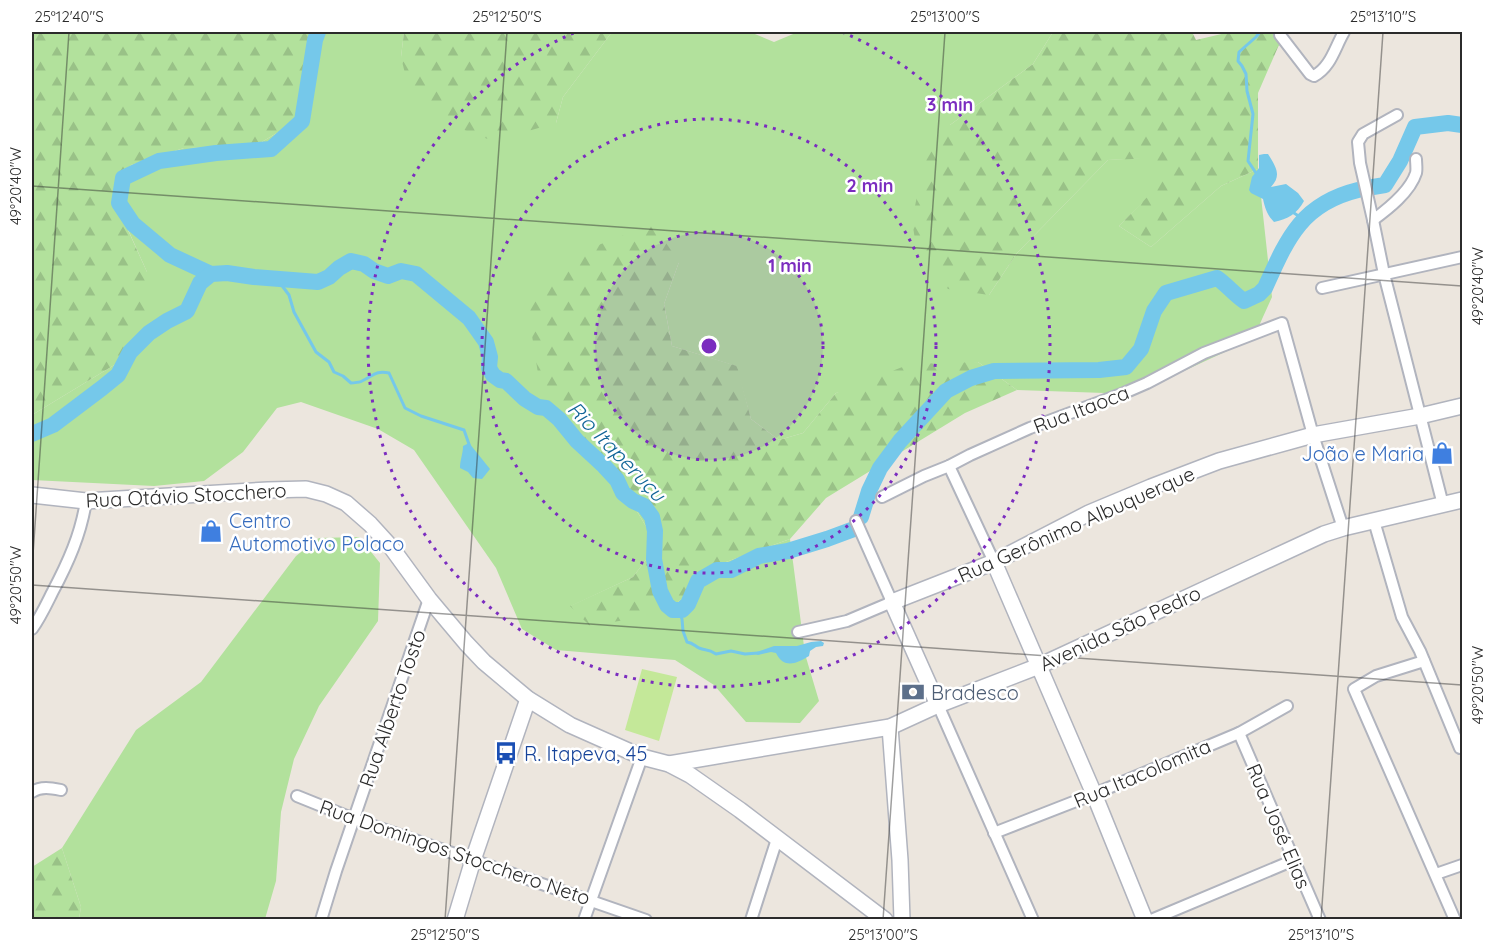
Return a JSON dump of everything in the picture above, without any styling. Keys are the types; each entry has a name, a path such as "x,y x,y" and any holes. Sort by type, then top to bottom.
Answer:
{"street":[{"path":"1280,34 1310,74 1314,76 1328,64 1344,32"},
{"path":"1397,115 1363,134 1358,142 1360,163 1384,274 1443,505"},
{"path":"1373,220 1392,206 1408,187 1416,172 1416,159"},
{"path":"1322,288 1462,257"},
{"name":"Rua Itaoca","path":"882,497 1030,428 1148,383 1204,353 1282,323 1313,435"},
{"name":"Rua Gerônimo Albuquerque","path":"798,632 847,621 994,562 1089,513 1219,461 1313,435 1462,406"},
{"path":"1313,435 1343,528"},
{"path":"949,466 994,562 1146,920"},
{"name":"Rua Otávio Stocchero","path":"32,495 86,501 268,490 306,489 326,494 346,503 370,524 391,547 429,599 484,662 528,699 570,725 642,757 669,764"},
{"name":"Avenida São Pedro","path":"669,764 890,727 938,705 1039,666 1324,534 1462,500"},
{"path":"32,629 71,553 83,522 86,501"},
{"path":"856,521 1033,920"},
{"path":"1374,521 1402,616 1420,651 1460,748"},
{"name":"Rua Alberto Tosto","path":"321,920 429,599"},
{"path":"1424,661 1376,676 1354,689 1455,920"},
{"path":"455,920 528,699"},
{"name":"Rua Itacolomita","path":"994,833 1239,733 1287,706"},
{"path":"890,727 902,920"},
{"name":"Rua José Elias","path":"1239,733 1320,920"},
{"path":"584,920 642,757"},
{"path":"701,783 697,768 704,758"},
{"path":"669,764 701,783 776,846 885,920"},
{"path":"32,792 49,788 61,790"},
{"name":"Rua Domingos Stocchero Neto","path":"297,796 354,819 646,920"},
{"path":"751,920 776,846"},
{"path":"1150,920 1294,860"},
{"path":"1436,874 1462,865"},
{"path":"871,909 893,916 901,896"}],"green space":[{"path":"32,32 315,32 299,120 253,147 184,148 131,165 113,197 147,272 150,313 134,353 32,415"},
{"path":"315,32 404,32 401,57 556,123 563,97 612,32 750,32 774,42 798,32 1053,32 1033,64 950,125 989,295 1017,253 1108,160 1157,157 1158,187 1119,226 1151,247 1221,186 1258,169 1272,297 1253,339 1134,394 1017,390 978,362 836,393 803,433 779,440 751,419 736,366 672,346 664,304 679,262 555,426 613,471 657,545 633,577 571,606 665,613 726,562 790,539 805,654 819,701 800,723 746,722 714,685 675,660 556,650 522,629 496,568 414,450 378,429 301,402 277,408 243,452 204,481 154,486 32,480 32,415 134,353 147,272 113,196 131,165 184,148 253,147 299,120"},
{"path":"404,32 612,32 563,97 556,123 493,141 438,120 409,90 401,57"},
{"path":"1053,32 1192,32 1196,40 1230,32 1289,32 1278,47 1258,93 1258,169 1221,186 1151,247 1119,226 1157,187 1157,158 1108,160 1017,253 989,295 948,289 917,253 912,220 925,159 950,125 1033,64"},
{"path":"653,224 679,262 664,304 672,346 737,366 751,419 779,440 803,433 836,393 910,364 978,362 1017,390 965,413 826,498 790,539 726,562 665,613 590,626 570,606 633,577 657,545 613,471 554,426 543,405 527,304 588,249"},
{"path":"359,537 380,563 378,621 319,706 294,759 281,812 276,881 265,919 79,919 81,907 62,848 136,730 201,682 296,556 319,538"},
{"path":"642,669 677,677 659,741 625,730"},
{"path":"62,848 81,907 79,919 32,919 32,867"}],"water":[{"path":"1268,154 1277,171 1276,179 1271,187 1286,184 1304,201 1292,215 1274,222 1263,199 1249,190 1252,177 1259,168 1259,155"},
{"path":"469,443 490,469 482,479 473,478 460,468 463,446"},
{"path":"821,641 824,643 823,646 816,647 810,651 809,656 791,664 783,661 776,653 758,655 754,653 774,646 797,646"}],"waterway":[{"path":"211,274 170,255 133,224 119,203 123,178 159,161 216,153 271,149 302,121 318,32"},
{"path":"1258,176 1248,161 1253,114 1247,91 1246,74 1238,61 1239,52 1260,32"},
{"name":"Rio Itaperuçu","path":"1373,187 1385,185 1400,161 1415,127 1448,123 1462,125"},
{"name":"Rio Itaperuçu","path":"861,517 869,491 880,468 900,441 946,391 971,378 994,371 1099,370 1126,367 1141,349 1154,311 1166,293 1217,278 1244,301 1259,294 1265,288 1289,239 1309,214 1339,196 1358,190"},
{"path":"1291,211 1303,219"},
{"name":"Rio Itaperuçu","path":"32,434 53,425 118,375 130,352 149,333 187,311 200,283 211,274 227,273 318,282 351,261 364,264 388,276 401,271 416,274 469,318 486,342 490,357 489,368 493,375 506,381 525,399 538,407 546,408 559,419 577,441 617,480 623,493 644,506 652,517 655,531 654,559 660,591 667,605 673,610 682,610 688,604 698,581 717,570 731,570 759,556 788,551 854,529"},
{"path":"274,279 289,295 294,312 316,352 329,362 334,372 351,383 378,373 389,373 405,408 421,416 464,430 470,447"},
{"path":"678,610 687,642 716,654 731,651 745,654 758,653"}],"place":[{"name":"João e Maria","path":"1442,453"},
{"name":"Centro Automotivo Polaco","path":"211,531"},
{"name":"Bradesco","path":"913,692"},
{"name":"R. Itapeva, 45","path":"506,753"}]}
